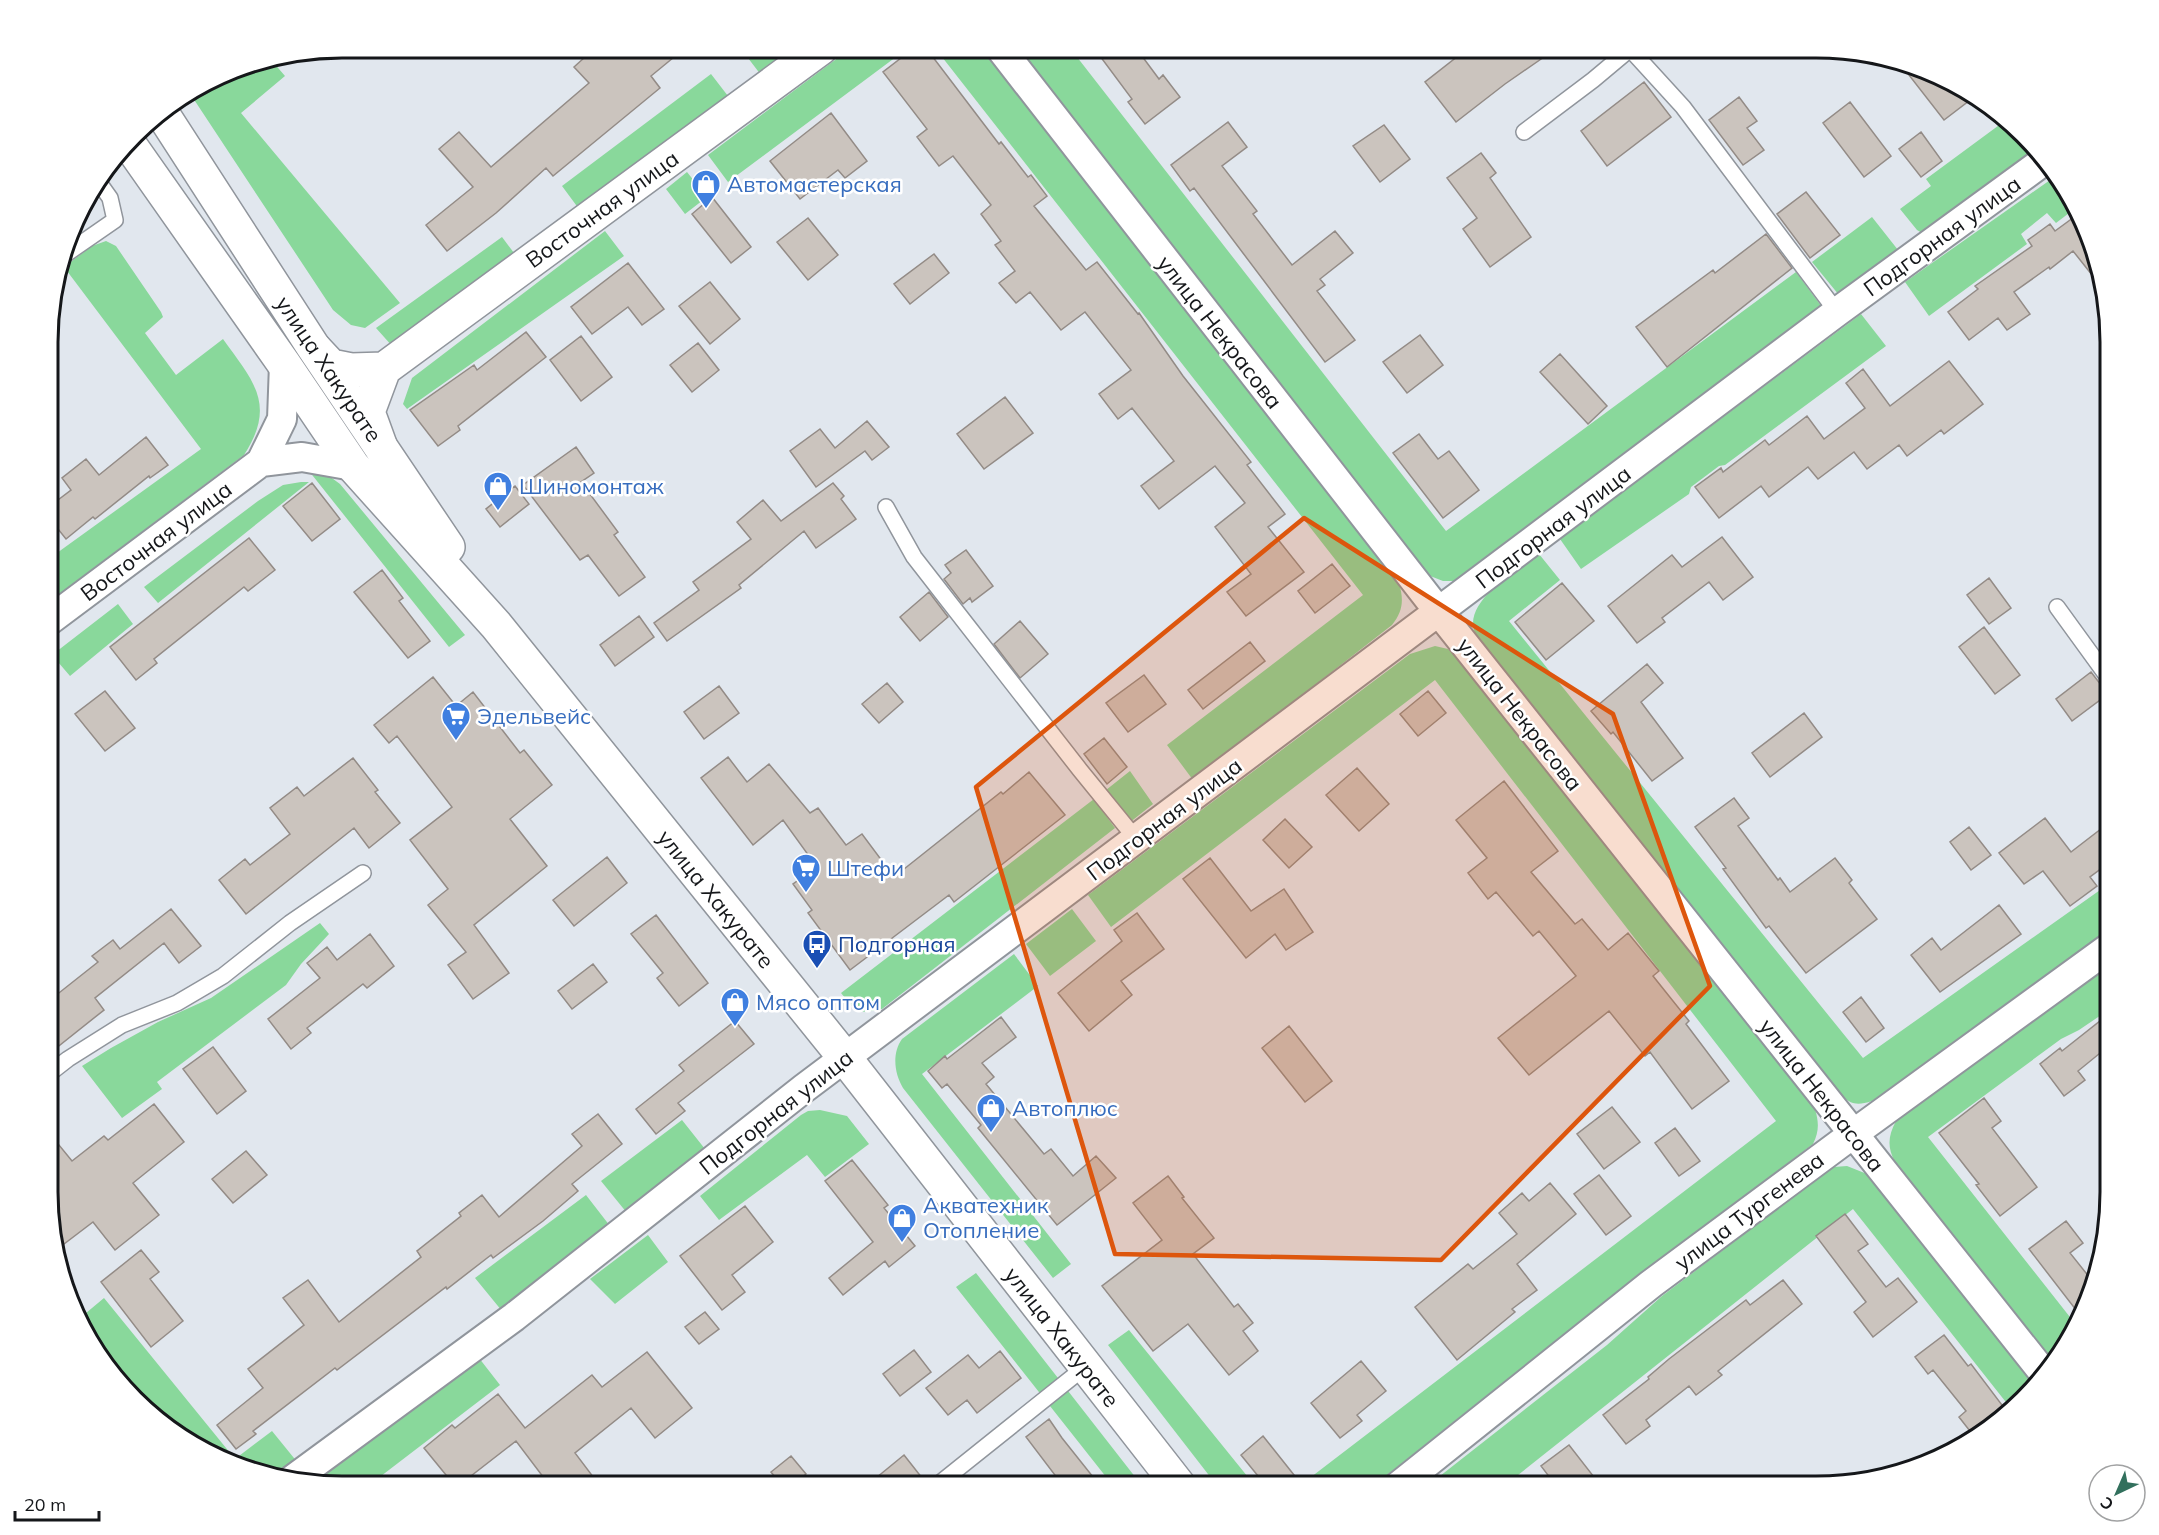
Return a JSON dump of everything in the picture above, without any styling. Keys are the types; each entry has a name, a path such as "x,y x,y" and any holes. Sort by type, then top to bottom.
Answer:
{"main road":[{"name":"Восточная улица","path":"384,369 807,58"},
{"name":"улица Хакурате","path":"167,119 314,347 446,544 496,625"},
{"name":"улица Хакурате","path":"134,150 353,466 496,625 845,1058 1171,1476"},
{"path":"314,347 331,366 351,370 384,369 368,412 380,445"}],"street":[{"name":"улица Некрасова","path":"1008,58 1439,612 2040,1368"},
{"name":"Подгорная улица","path":"301,1473 514,1317 845,1058 1837,312 2038,165"},
{"path":"261,462 282,418 284,364"},
{"path":"261,462 302,457 353,466"},
{"name":"Восточная улица","path":"58,615 261,462"},
{"name":"улица Тургенева","path":"1411,1476 1651,1284 2100,954"}],"lane":[{"path":"1524,132 1619,58"},
{"path":"1638,58 1683,106 1837,312"},
{"path":"75,248 115,220 110,198 103,189"},
{"path":"886,507 914,557 1137,840"},
{"path":"2057,607 2100,666"},
{"path":"58,1067 122,1025 177,1003 223,976 290,923 363,873"},
{"path":"949,1476 1085,1367"}],"highlighted area":[{"path":"1304,518 1613,714 1710,986 1441,1260 1115,1254 976,787"}],"green space":[{"path":"748,58 784,58 761,75"},
{"path":"838,58 895,58 728,182 708,155"},
{"path":"943,58 989,58 1399,583 1402,605 1392,625 1193,780 1167,745 1363,595"},
{"path":"1023,58 1078,58 1446,531 1796,272 1825,311 1461,581 1443,581 1425,574"},
{"path":"277,66 285,76 241,113 400,303 365,328 351,325 333,310 194,100 200,96 234,80 269,68"},
{"path":"711,74 728,96 579,209 562,186"},
{"path":"1999,125 2031,156 1922,233 1900,209 1931,186 1926,179"},
{"path":"687,172 707,197 685,214 666,189"},
{"path":"2050,180 2069,213 2056,223 2047,213 2021,234 2027,244 1929,316 1905,282"},
{"path":"1872,217 1902,255 1843,300 1812,262"},
{"path":"605,231 624,256 407,409 403,404 412,378"},
{"path":"502,237 514,253 393,347 376,328"},
{"path":"106,241 116,246 161,312 163,317 145,333 176,375 223,339 252,381 260,407 259,421 254,437 244,455 58,595 58,552 201,449 67,272 70,262 92,246"},
{"path":"1861,314 1886,346 1725,465 1719,466 1691,487 1689,494 1581,569 1560,539"},
{"path":"309,471 325,473 340,484 465,635 449,647"},
{"path":"309,482 158,603 144,587 258,501 283,485"},
{"path":"1539,554 1560,580 1509,621 1863,1058 2100,890 2100,939 1872,1101 1852,1103 1830,1081 1475,633 1473,621 1477,609 1484,598 1506,578"},
{"path":"118,604 133,624 70,676 58,662 58,650"},
{"path":"1435,646 1448,649 1461,660 1810,1096 1818,1126 1813,1144 1608,1299 1386,1476 1312,1476 1776,1121 1435,680 1111,927 1088,895 1410,654"},
{"path":"1130,771 1153,804 1129,823 1106,790"},
{"path":"1094,799 1115,828 882,1009 866,1012 855,1010 841,993"},
{"path":"1072,909 1096,941 1050,976 1026,944"},
{"path":"320,923 329,934 301,964 286,985 157,1082 162,1089 122,1118 82,1066 158,1022 211,998"},
{"path":"1014,954 1038,986 922,1074 1071,1264 1053,1278 903,1088 896,1070 897,1050 902,1039"},
{"path":"2100,973 2100,1016 2061,1039 1928,1137 2071,1318 2049,1356 1895,1162 1890,1137 1896,1121"},
{"path":"820,1110 847,1116 869,1144 825,1177 807,1155 719,1220 700,1196 801,1115 808,1111"},
{"path":"682,1120 705,1149 627,1213 601,1181"},
{"path":"1847,1166 1867,1174 2032,1378 2007,1403 1853,1209 1517,1476 1440,1476 1607,1345 1662,1296 1834,1167"},
{"path":"586,1195 610,1226 502,1311 475,1278"},
{"path":"648,1235 668,1262 615,1304 590,1279"},
{"path":"976,1273 1134,1476 1105,1476 956,1287"},
{"path":"104,1298 230,1453 200,1439 155,1406 117,1366 96,1335 86,1313"},
{"path":"1129,1330 1247,1476 1209,1476 1108,1345"},
{"path":"479,1358 500,1385 381,1476 320,1476"},
{"path":"272,1431 298,1463 288,1471 238,1457"}],"building":[{"path":"584,58 673,58 651,76 660,88 553,176 546,168 496,213 447,251 426,225 473,187 439,149 459,132 491,167 589,83 574,67"},
{"path":"901,58 934,58 999,144 1001,142 1028,177 1031,175 1047,196 1034,206 1086,270 1097,262 1139,313 1183,376 1251,462 1247,465 1285,514 1268,527 1304,572 1246,616 1227,592 1251,574 1215,527 1245,503 1215,466 1159,509 1141,486 1174,461 1132,408 1118,419 1099,394 1131,370 1085,312 1061,330 1030,292 1016,303 999,283 1015,271 995,245 1001,241 981,214 991,205 953,156 939,166 917,137 927,129 883,72"},
{"path":"1101,58 1143,58 1159,79 1163,75 1180,97 1145,124 1128,102 1132,99"},
{"path":"1456,58 1543,58 1456,122 1425,82"},
{"path":"1908,74 1968,102 1944,120"},
{"path":"1644,82 1671,117 1607,166 1581,131"},
{"path":"1739,97 1757,121 1747,128 1764,150 1743,165 1709,120"},
{"path":"1850,102 1891,156 1864,177 1823,123"},
{"path":"831,113 867,161 845,178 838,170 800,199 770,161"},
{"path":"1228,122 1247,147 1222,166 1257,211 1253,214 1292,265 1335,231 1353,253 1320,279 1325,285 1317,291 1355,340 1325,362 1194,188 1190,191 1171,165"},
{"path":"1384,125 1410,159 1380,182 1353,146"},
{"path":"1921,132 1942,161 1921,177 1899,149"},
{"path":"1481,153 1496,173 1490,178 1531,237 1490,267 1463,229 1477,218 1447,178"},
{"path":"1806,192 1840,235 1810,258 1777,214"},
{"path":"712,197 751,247 731,263 692,214"},
{"path":"808,218 838,255 808,280 777,242"},
{"path":"2072,219 2092,275 2073,251 2014,292 2030,314 2007,330 1998,318 1969,340 1948,312 1978,289 1975,286 2032,246 2028,240 2050,224 2055,231"},
{"path":"1766,234 1792,268 1667,367 1636,327 1713,270 1715,273"},
{"path":"934,254 949,273 910,304 894,284"},
{"path":"628,263 664,309 642,325 628,307 592,334 571,307"},
{"path":"710,282 740,319 710,344 679,306"},
{"path":"526,332 546,357 458,426 460,430 438,446 410,410 474,365 477,370"},
{"path":"1420,335 1443,365 1407,393 1383,362"},
{"path":"581,336 612,377 581,401 550,360"},
{"path":"698,343 719,370 692,392 670,365"},
{"path":"1560,354 1607,406 1588,424 1540,372"},
{"path":"1949,361 1983,404 1944,434 1941,430 1907,456 1899,445 1867,469 1854,452 1818,479 1808,467 1769,497 1761,486 1719,518 1695,487 1721,468 1723,472 1765,440 1769,445 1807,416 1824,439 1865,408 1846,383 1863,369 1890,406"},
{"path":"1005,397 1033,433 984,469 957,434"},
{"path":"867,421 889,447 872,460 865,451 816,487 790,451 820,429 835,448"},
{"path":"1419,434 1438,459 1449,451 1479,490 1443,518 1393,453"},
{"path":"146,437 168,465 150,478 149,476 66,539 58,529 58,500 71,490 62,478 86,459 99,475"},
{"path":"576,447 594,473 581,482 618,532 614,535 645,577 619,596 588,555 580,560 523,485"},
{"path":"312,483 340,519 312,541 283,506"},
{"path":"833,483 844,496 841,499 856,519 816,548 804,531 739,585 741,588 667,641 654,623 699,590 693,582 751,539 737,522 763,500 781,521"},
{"path":"515,486 529,504 500,527 486,509"},
{"path":"1722,537 1753,577 1723,600 1709,582 1662,618 1665,622 1637,643 1608,606 1672,555 1682,567"},
{"path":"249,538 275,570 248,591 244,587 154,659 157,663 136,680 110,647"},
{"path":"966,550 993,586 972,602 970,598 963,604 944,579 951,573 945,565"},
{"path":"1332,564 1350,586 1315,613 1298,591"},
{"path":"382,570 403,598 399,601 430,641 408,658 354,592"},
{"path":"1989,578 2011,608 1989,624 1967,595"},
{"path":"1562,583 1594,621 1546,660 1515,622"},
{"path":"929,592 948,617 920,641 900,617"},
{"path":"639,616 654,637 615,666 600,645"},
{"path":"1020,621 1048,654 1020,678 994,644"},
{"path":"1984,627 2020,675 1995,694 1959,647"},
{"path":"1250,642 1265,661 1203,709 1188,690"},
{"path":"1647,664 1663,683 1641,702 1683,758 1652,781 1613,732 1611,734 1591,711"},
{"path":"2091,672 2100,684 2100,700 2072,721 2056,699"},
{"path":"1144,675 1166,704 1128,732 1106,703"},
{"path":"433,677 456,706 473,692 520,753 524,750 552,785 510,819 547,866 474,925 509,973 473,999 448,965 466,952 428,905 448,889 410,840 452,807 397,736 389,743 374,725"},
{"path":"887,683 903,702 879,723 862,704"},
{"path":"719,686 739,713 704,739 684,712"},
{"path":"105,691 135,728 105,751 75,714"},
{"path":"1428,691 1446,713 1418,736 1400,714"},
{"path":"1804,713 1822,737 1770,777 1752,753"},
{"path":"1104,738 1127,767 1107,784 1084,754"},
{"path":"728,757 747,782 769,764 810,813 818,808 846,845 862,834 894,877 1029,772 1065,815 954,902 949,895 850,970 808,913 812,910 793,884 817,867 783,820 753,845 701,778"},
{"path":"353,758 378,790 375,792 400,823 369,848 354,828 246,914 219,880 245,859 250,865 290,834 270,808 297,787 304,796"},
{"path":"1357,768 1389,804 1359,831 1326,795"},
{"path":"1504,781 1558,851 1531,872 1575,924 1582,919 1608,950 1628,933 1659,971 1653,976 1689,1021 1686,1024 1729,1081 1692,1109 1650,1052 1645,1056 1609,1011 1529,1075 1498,1038 1576,976 1539,931 1533,936 1496,892 1488,899 1468,873 1487,858 1456,820"},
{"path":"1734,798 1749,818 1738,826 1778,880 1780,878 1790,892 1835,858 1852,880 1849,883 1877,919 1806,973 1769,926 1766,928 1695,827"},
{"path":"2045,818 2071,852 2100,830 2100,870 2090,877 2097,886 2070,906 2043,871 2024,884 1999,853"},
{"path":"1285,819 1312,847 1289,868 1263,840"},
{"path":"1969,827 1991,855 1971,870 1950,842"},
{"path":"607,857 627,883 574,926 553,900"},
{"path":"1210,858 1251,911 1284,889 1313,932 1286,950 1275,934 1246,958 1183,879"},
{"path":"1999,905 2021,934 1940,992 1911,955 1932,938 1941,950"},
{"path":"171,909 201,946 179,963 164,943 95,998 104,1010 58,1047 58,994 98,962 92,956 113,940 120,949"},
{"path":"1137,913 1164,949 1121,981 1132,995 1089,1031 1058,993 1122,941 1114,930"},
{"path":"656,915 708,983 679,1006 657,978 663,973 631,934"},
{"path":"370,934 394,966 367,988 363,984 307,1028 311,1033 291,1049 268,1019 320,978 307,963 327,947 337,960"},
{"path":"593,964 607,982 572,1009 558,991"},
{"path":"1861,997 1884,1028 1866,1042 1843,1012"},
{"path":"1001,1017 1016,1037 982,1063 994,1077 986,1084 1044,1154 1051,1149 1073,1176 1096,1156 1116,1178 1057,1225 978,1128 981,1125 947,1084 942,1088 928,1071 945,1056 947,1059"},
{"path":"735,1021 754,1044 678,1103 685,1111 656,1134 636,1109 684,1071 679,1065"},
{"path":"2100,1021 2100,1053 2078,1071 2085,1080 2064,1096 2040,1064 2060,1048 2062,1051"},
{"path":"1289,1026 1332,1081 1305,1102 1262,1048"},
{"path":"213,1047 246,1091 217,1114 183,1069"},
{"path":"1984,1098 2001,1121 1992,1128 2037,1187 2000,1216 1976,1185 1979,1184 1939,1133"},
{"path":"154,1104 184,1142 133,1183 159,1215 115,1250 93,1222 64,1244 59,1211 58,1144 72,1161 104,1136 108,1140"},
{"path":"1612,1107 1640,1142 1604,1169 1577,1134"},
{"path":"598,1114 622,1144 572,1184 578,1191 543,1221 493,1258 491,1255 337,1370 335,1368 253,1431 256,1434 236,1449 217,1425 263,1388 248,1369 304,1325 283,1298 308,1280 339,1322 421,1257 417,1251 461,1216 459,1213 482,1195 499,1217 582,1146 572,1134"},
{"path":"1675,1128 1700,1161 1679,1176 1655,1143"},
{"path":"246,1151 267,1175 233,1203 212,1179"},
{"path":"852,1160 888,1205 884,1208 915,1246 889,1267 885,1261 843,1295 829,1278 873,1242 825,1181"},
{"path":"1599,1175 1631,1216 1606,1235 1574,1194"},
{"path":"1168,1176 1184,1197 1182,1198 1214,1238 1193,1254 1234,1307 1238,1304 1253,1323 1243,1331 1258,1351 1229,1375 1188,1324 1153,1351 1102,1286 1162,1240 1133,1203"},
{"path":"1550,1183 1576,1214 1517,1264 1537,1290 1512,1309 1515,1312 1457,1360 1415,1307 1468,1264 1473,1269 1517,1234 1499,1213 1522,1193 1529,1201"},
{"path":"745,1206 773,1242 732,1275 745,1292 722,1310 680,1256"},
{"path":"1845,1214 1868,1244 1858,1251 1886,1287 1898,1278 1917,1302 1873,1337 1854,1312 1866,1302 1816,1236"},
{"path":"2066,1221 2083,1243 2070,1253 2088,1275 2075,1309 2029,1249"},
{"path":"141,1250 159,1272 150,1279 183,1321 151,1347 101,1282"},
{"path":"1783,1280 1802,1304 1718,1371 1722,1375 1696,1395 1689,1386 1646,1420 1650,1426 1626,1444 1603,1415 1649,1379 1648,1377 1669,1359 1746,1300 1750,1305"},
{"path":"705,1312 719,1329 699,1344 685,1327"},
{"path":"1944,1335 1968,1366 1971,1364 2003,1407 1970,1431 1959,1417 1966,1411 1933,1370 1928,1374 1915,1357"},
{"path":"914,1350 931,1372 900,1396 883,1374"},
{"path":"1000,1351 1021,1378 977,1413 967,1400 948,1415 926,1388 968,1355 979,1368"},
{"path":"647,1352 692,1408 655,1438 631,1408 575,1453 592,1476 542,1476 516,1441 471,1476 447,1476 424,1448 452,1425 455,1428 498,1394 525,1428 592,1375 602,1387"},
{"path":"1361,1361 1386,1391 1357,1415 1362,1421 1340,1438 1311,1403"},
{"path":"1049,1419 1092,1476 1056,1476 1026,1437"},
{"path":"1263,1436 1294,1475 1258,1476 1241,1455"},
{"path":"1569,1445 1593,1476 1549,1476 1541,1466"},
{"path":"904,1455 920,1476 878,1476"},
{"path":"791,1456 806,1474 804,1476 774,1476 771,1472"}],"place":[{"name":"Автомастерская","path":"706,210"},
{"name":"Шиномонтаж","path":"498,512"},
{"name":"Эдельвейс","path":"456,742"},
{"name":"Штефи","path":"806,894"},
{"name":"Подгорная","path":"817,970"},
{"name":"Мясо оптом","path":"735,1028"},
{"name":"Автоплюс","path":"991,1134"},
{"name":"Акватехник Отопление","path":"902,1244"}]}
